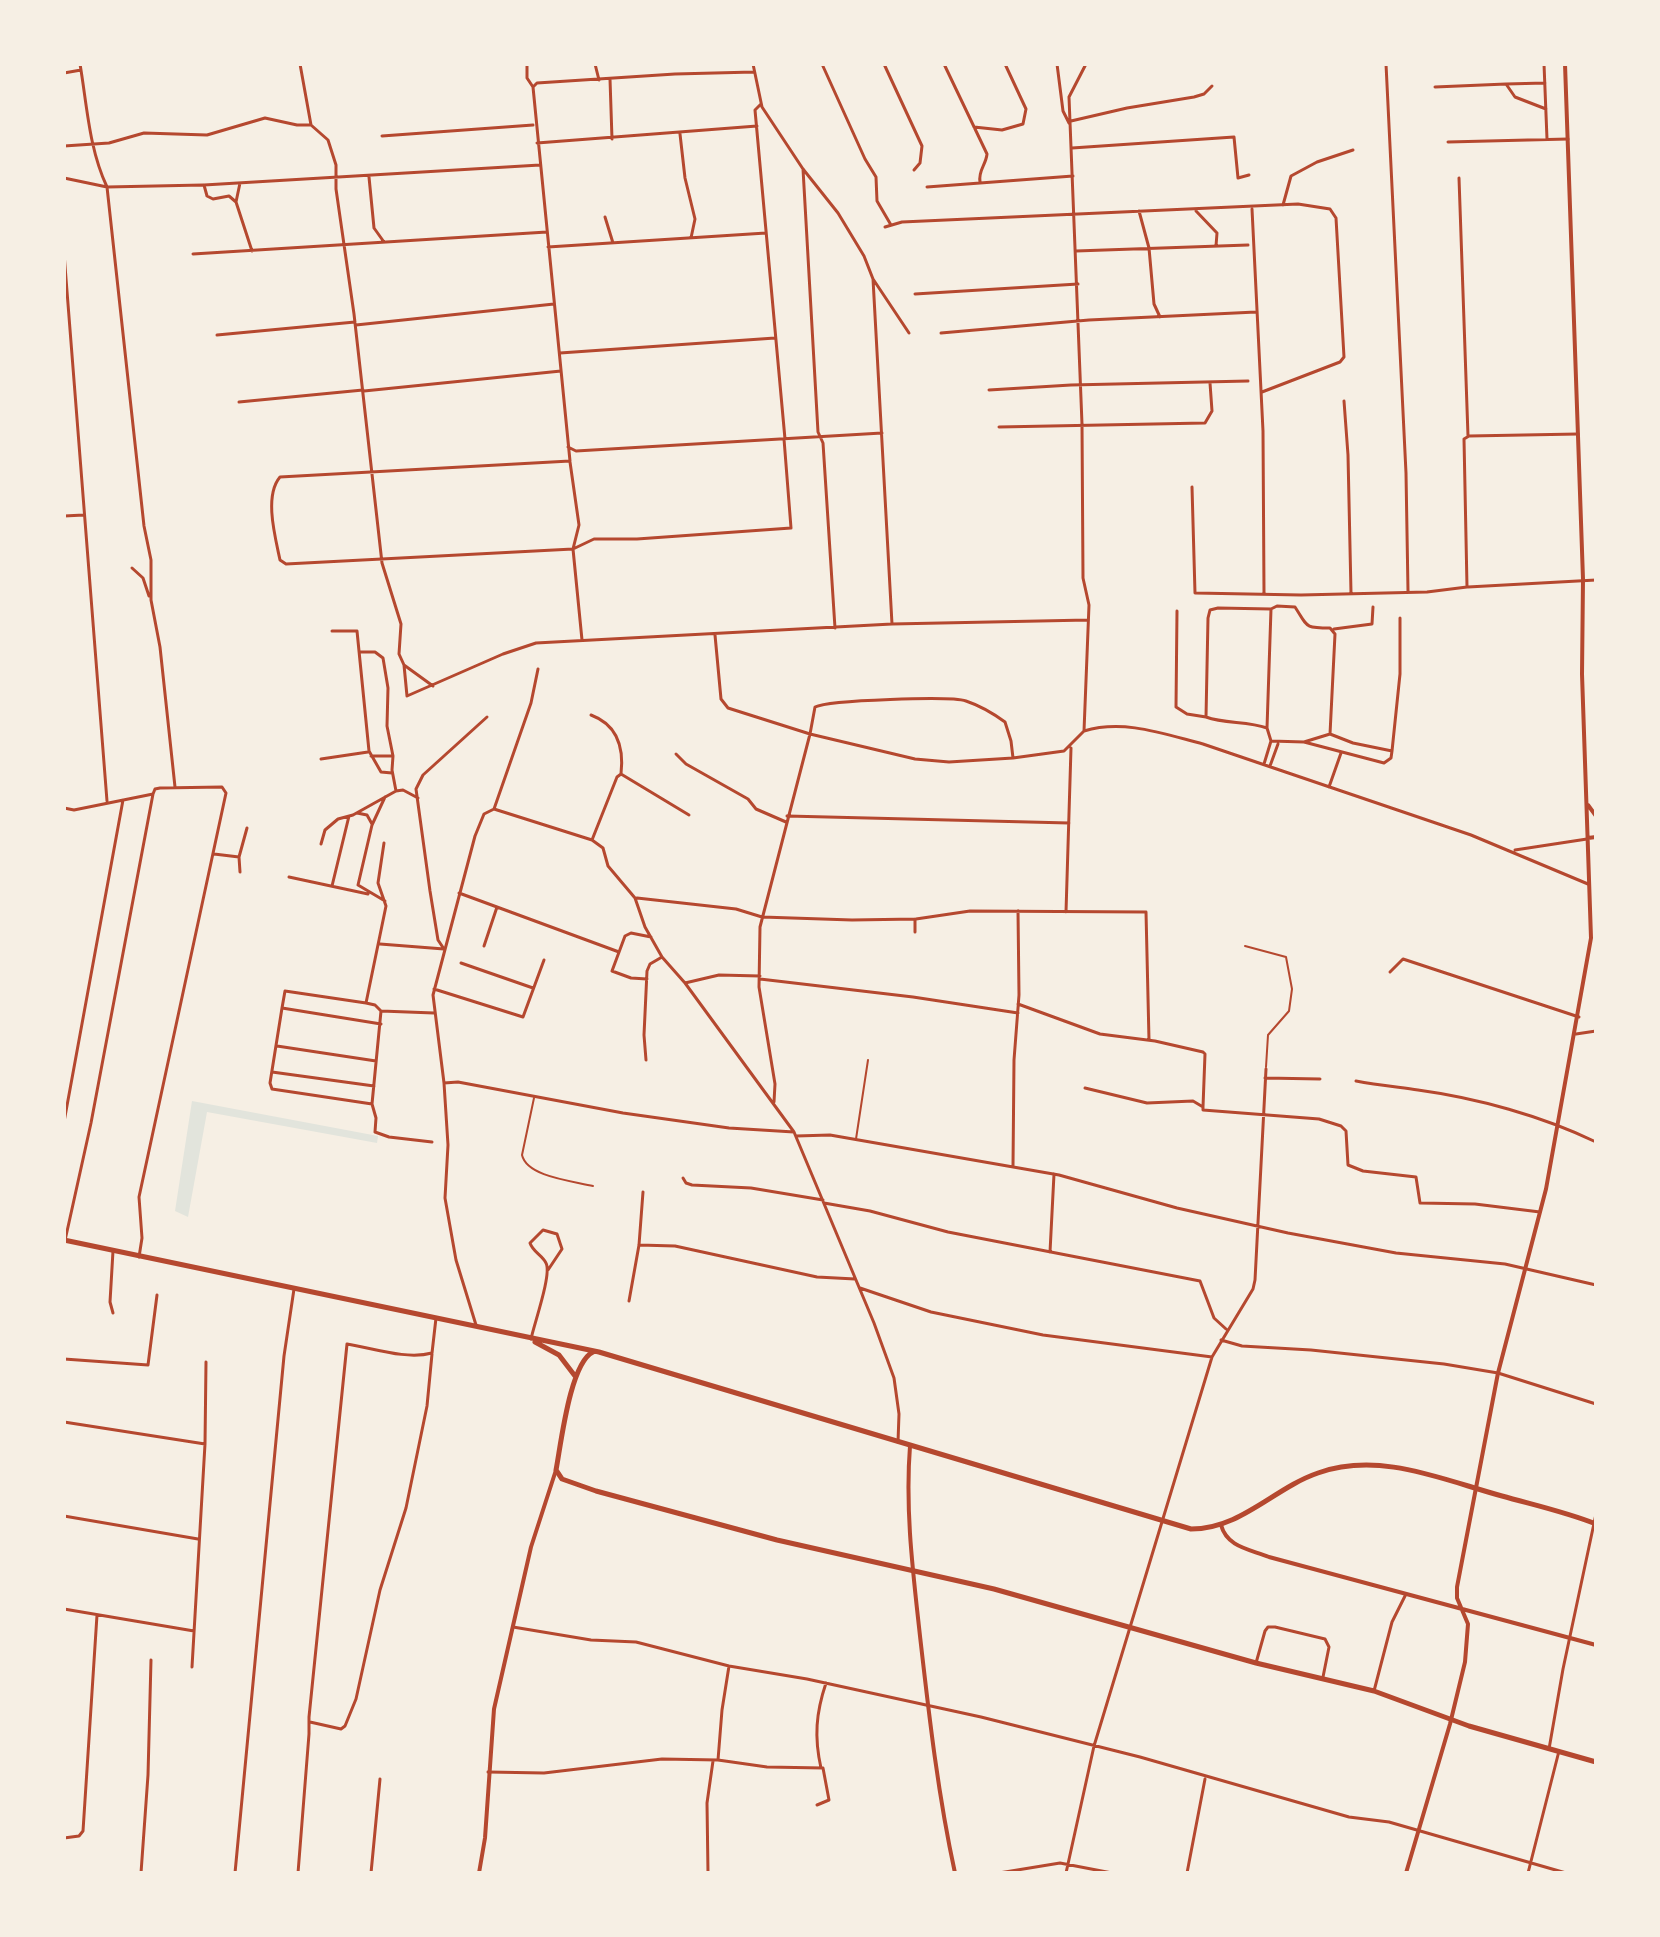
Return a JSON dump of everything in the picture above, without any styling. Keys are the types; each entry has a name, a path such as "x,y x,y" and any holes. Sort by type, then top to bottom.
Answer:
{"main road":[{"path":"64,1242 594,1351 1191,1529 1221,1525 1309,1477 1364,1465 1409,1469 1595,1524"},
{"path":"530,1339 559,1355 576,1377"},
{"path":"594,1351 582,1361 576,1377 556,1470 562,1479 777,1540 913,1569 1256,1663 1374,1691 1450,1719 1596,1762"}],"street":[{"path":"80,64 92,142 107,187 151,572 151,600 160,647 175,787"},
{"path":"300,64 311,125"},
{"path":"527,64 527,78 533,87 568,447 579,525 573,549 582,640"},
{"path":"595,64 599,80"},
{"path":"753,64 761,104 803,169 838,213 864,256 873,279 909,333"},
{"path":"822,64 876,177 879,186 877,201 891,225"},
{"path":"884,64 923,151 920,163 914,170"},
{"path":"944,64 987,154 987,160 981,167 980,182"},
{"path":"974,127 1002,130 1023,124 1026,109 1005,64"},
{"path":"1057,64 1063,111 1071,124"},
{"path":"1084,731 1088,595 1084,588 1083,562 1080,322 1069,97 1086,64"},
{"path":"1386,64 1404,430 1408,591"},
{"path":"1544,64 1547,139"},
{"path":"1406,1873 1450,1719 1467,1643 1468,1624 1457,1598 1457,1587 1498,1373 1540,1212 1567,1063 1576,1034 1591,938 1582,674 1583,579 1565,64"},
{"path":"64,73 81,70"},
{"path":"533,87 537,83 754,72"},
{"path":"610,79 612,139"},
{"path":"1435,87 1545,83"},
{"path":"1506,84 1515,97 1546,109"},
{"path":"1071,124 1127,108 1194,97 1204,94 1212,86"},
{"path":"570,461 280,477 273,487 272,499 280,560 286,564 573,549 594,539 791,528 757,126 756,106 761,104"},
{"path":"64,146 109,143 144,133 207,135 265,118 311,125 332,147 382,559 401,624 399,654 404,665 407,696 536,643 892,624 1088,620"},
{"path":"382,136 535,125"},
{"path":"537,143 757,126"},
{"path":"680,134 685,178 695,219 691,238"},
{"path":"1072,148 1234,137 1238,178 1249,175"},
{"path":"1448,142 1568,139"},
{"path":"1283,205 1291,176 1317,162 1353,150"},
{"path":"64,178 107,187 204,185 540,165"},
{"path":"803,169 819,436 823,443 826,478 835,628"},
{"path":"369,175 374,228 384,242"},
{"path":"927,187 1073,176"},
{"path":"1459,178 1468,436"},
{"path":"240,183 236,202 252,251"},
{"path":"204,185 207,196 213,199 229,196 236,202"},
{"path":"885,227 902,222 1283,205 1323,207 1334,211 1342,286 1344,357 1340,362 1262,392"},
{"path":"1252,208 1262,392 1264,593"},
{"path":"1196,209 1217,233 1216,246"},
{"path":"1139,211 1149,248 1154,304 1160,318"},
{"path":"605,217 613,243"},
{"path":"193,254 547,232"},
{"path":"548,247 766,233"},
{"path":"1076,251 1248,245"},
{"path":"64,253 107,801"},
{"path":"873,279 892,624"},
{"path":"915,294 1078,284"},
{"path":"217,335 554,304"},
{"path":"941,333 1256,312"},
{"path":"560,353 776,338"},
{"path":"239,402 561,371"},
{"path":"989,390 1248,381"},
{"path":"999,427 1205,423 1212,411 1210,383"},
{"path":"1344,401 1351,593"},
{"path":"568,447 576,451 882,433"},
{"path":"1467,587 1464,439 1468,436 1578,434"},
{"path":"1192,487 1195,593 1427,592 1596,580"},
{"path":"64,516 84,515"},
{"path":"132,568 139,573 151,600"},
{"path":"139,573 151,572"},
{"path":"1206,717 1210,610 1295,607 1309,628 1334,629 1372,624 1373,607"},
{"path":"1264,764 1271,741 1267,728 1271,609"},
{"path":"1177,611 1176,707 1187,714 1253,723 1267,728"},
{"path":"1304,742 1384,763 1391,758 1400,674 1400,618"},
{"path":"1330,734 1334,629"},
{"path":"332,631 357,631 370,754 381,772 392,773"},
{"path":"715,633 723,703 738,712 810,734 915,759 949,762 1064,751 1084,731 1101,726 1158,731 1270,766 1512,851 1591,885"},
{"path":"360,652 375,652 383,658 388,688 387,726 396,791"},
{"path":"404,665 433,686"},
{"path":"494,809 531,703 538,669"},
{"path":"774,1102 775,1084 762,1018 762,917 815,707 860,701 964,700 1005,722 1013,758"},
{"path":"591,715 609,724 615,733 620,744 621,774 617,777 592,840"},
{"path":"444,949 438,940 416,789 423,775 487,717"},
{"path":"1271,741 1304,742 1330,734 1353,743 1392,751"},
{"path":"1270,766 1278,743"},
{"path":"1066,912 1071,746"},
{"path":"1329,788 1341,753"},
{"path":"321,759 370,754 393,756"},
{"path":"676,754 686,764 748,799 756,809 786,822"},
{"path":"621,774 689,815"},
{"path":"64,1242 88,1137 153,794 155,789 175,787 225,789 214,854 139,1197 142,1238 139,1257"},
{"path":"321,844 325,830 338,819 356,813 396,791 403,790 418,798"},
{"path":"64,808 74,810 153,794"},
{"path":"385,797 372,824 358,885 385,901"},
{"path":"64,1122 123,799"},
{"path":"1588,804 1596,816"},
{"path":"476,1326 456,1260 445,1198 448,1145 434,989 484,814 494,809 592,840 603,848 608,866 635,898 662,957 685,983 795,1134 894,1378 899,1414 898,1442"},
{"path":"356,813 367,815 372,824"},
{"path":"332,886 349,816"},
{"path":"787,816 1069,823"},
{"path":"240,872 239,857 247,828"},
{"path":"1512,851 1596,837"},
{"path":"366,1003 385,901 378,883 384,843"},
{"path":"214,854 239,857"},
{"path":"289,877 372,895"},
{"path":"459,893 619,952"},
{"path":"635,898 736,909 762,917 852,920 915,919 970,911 1146,912 1149,1040"},
{"path":"484,946 497,907"},
{"path":"1013,1166 1018,911"},
{"path":"915,919 915,932"},
{"path":"647,979 631,978 612,971 629,933 651,937"},
{"path":"379,944 444,949"},
{"path":"646,1060 647,979 650,964 662,957"},
{"path":"1390,972 1403,959 1579,1017"},
{"path":"434,989 523,1017 544,960"},
{"path":"461,963 533,988"},
{"path":"685,983 719,975 760,978 1018,1013"},
{"path":"372,1104 272,1089 285,991 366,1003 375,1005 381,1011 434,1013"},
{"path":"1018,1004 1100,1034 1149,1040 1196,1049 1205,1054 1203,1107"},
{"path":"282,1008 381,1024"},
{"path":"381,1011 372,1104 376,1118 375,1132 389,1137 432,1142"},
{"path":"1576,1034 1596,1031"},
{"path":"277,1046 376,1061"},
{"path":"1066,1873 1094,1746 1212,1357 1253,1289 1266,1069"},
{"path":"272,1072 374,1086"},
{"path":"1265,1078 1320,1079"},
{"path":"1356,1081 1454,1097 1557,1126 1596,1142"},
{"path":"444,1083 458,1082 623,1113 729,1128 830,1135 1013,1166 1258,1226 1396,1253 1524,1267 1596,1285"},
{"path":"1085,1088 1147,1103 1193,1101 1203,1110 1319,1119 1341,1126 1346,1131 1348,1165 1363,1171 1416,1177 1420,1203 1475,1204 1540,1212"},
{"path":"1050,1252 1054,1174"},
{"path":"683,1178 692,1185 751,1188 870,1211 948,1232 1200,1281 1214,1318 1227,1330"},
{"path":"629,1301 639,1245 643,1192"},
{"path":"530,1339 548,1270 562,1249 559,1236 548,1230 539,1233 530,1245 544,1259 548,1270"},
{"path":"639,1245 675,1246 817,1277 855,1279"},
{"path":"113,1251 110,1302 113,1313"},
{"path":"860,1288 919,1309 1043,1335 1212,1357"},
{"path":"235,1873 287,1331 294,1289"},
{"path":"64,1359 148,1365 157,1295"},
{"path":"310,1722 341,1729 356,1699 380,1590 410,1487 427,1406 436,1318"},
{"path":"1221,1340 1242,1346 1311,1350 1498,1373 1596,1404"},
{"path":"298,1873 316,1633 347,1344 414,1355 432,1353"},
{"path":"192,1667 205,1444 206,1362"},
{"path":"64,1422 205,1444"},
{"path":"910,1446 908,1513 913,1569 943,1817 955,1873"},
{"path":"479,1873 485,1838 494,1709 531,1547 556,1470"},
{"path":"551,1485 567,1480"},
{"path":"1549,1749 1596,1514"},
{"path":"64,1516 199,1539"},
{"path":"1221,1525 1224,1537 1231,1543 1256,1552 1596,1645"},
{"path":"1374,1691 1392,1622 1406,1594"},
{"path":"64,1609 194,1631"},
{"path":"64,1838 79,1836 83,1831 97,1615"},
{"path":"513,1627 580,1639 636,1642 729,1666 928,1705 1198,1773 1349,1817 1378,1820 1566,1873"},
{"path":"1256,1663 1266,1629 1275,1627 1325,1639 1329,1647 1322,1678"},
{"path":"141,1873 151,1660"},
{"path":"708,1873 707,1803 729,1666"},
{"path":"817,1805 829,1800 816,1727 826,1683"},
{"path":"1528,1873 1559,1751"},
{"path":"488,1772 544,1773 638,1760 716,1760 767,1767 821,1768"},
{"path":"1187,1873 1205,1777"},
{"path":"371,1873 380,1779"},
{"path":"999,1873 1048,1863 1112,1873"}],"lane":[{"path":"1245,946 1286,957 1292,989 1289,1011 1268,1035 1266,1069"},
{"path":"856,1140 868,1060"},
{"path":"534,1097 522,1155 524,1164 533,1171 593,1186"}],"shaded area":[{"path":"192,1101 378,1136 377,1143 207,1112 188,1217 175,1211"}]}
